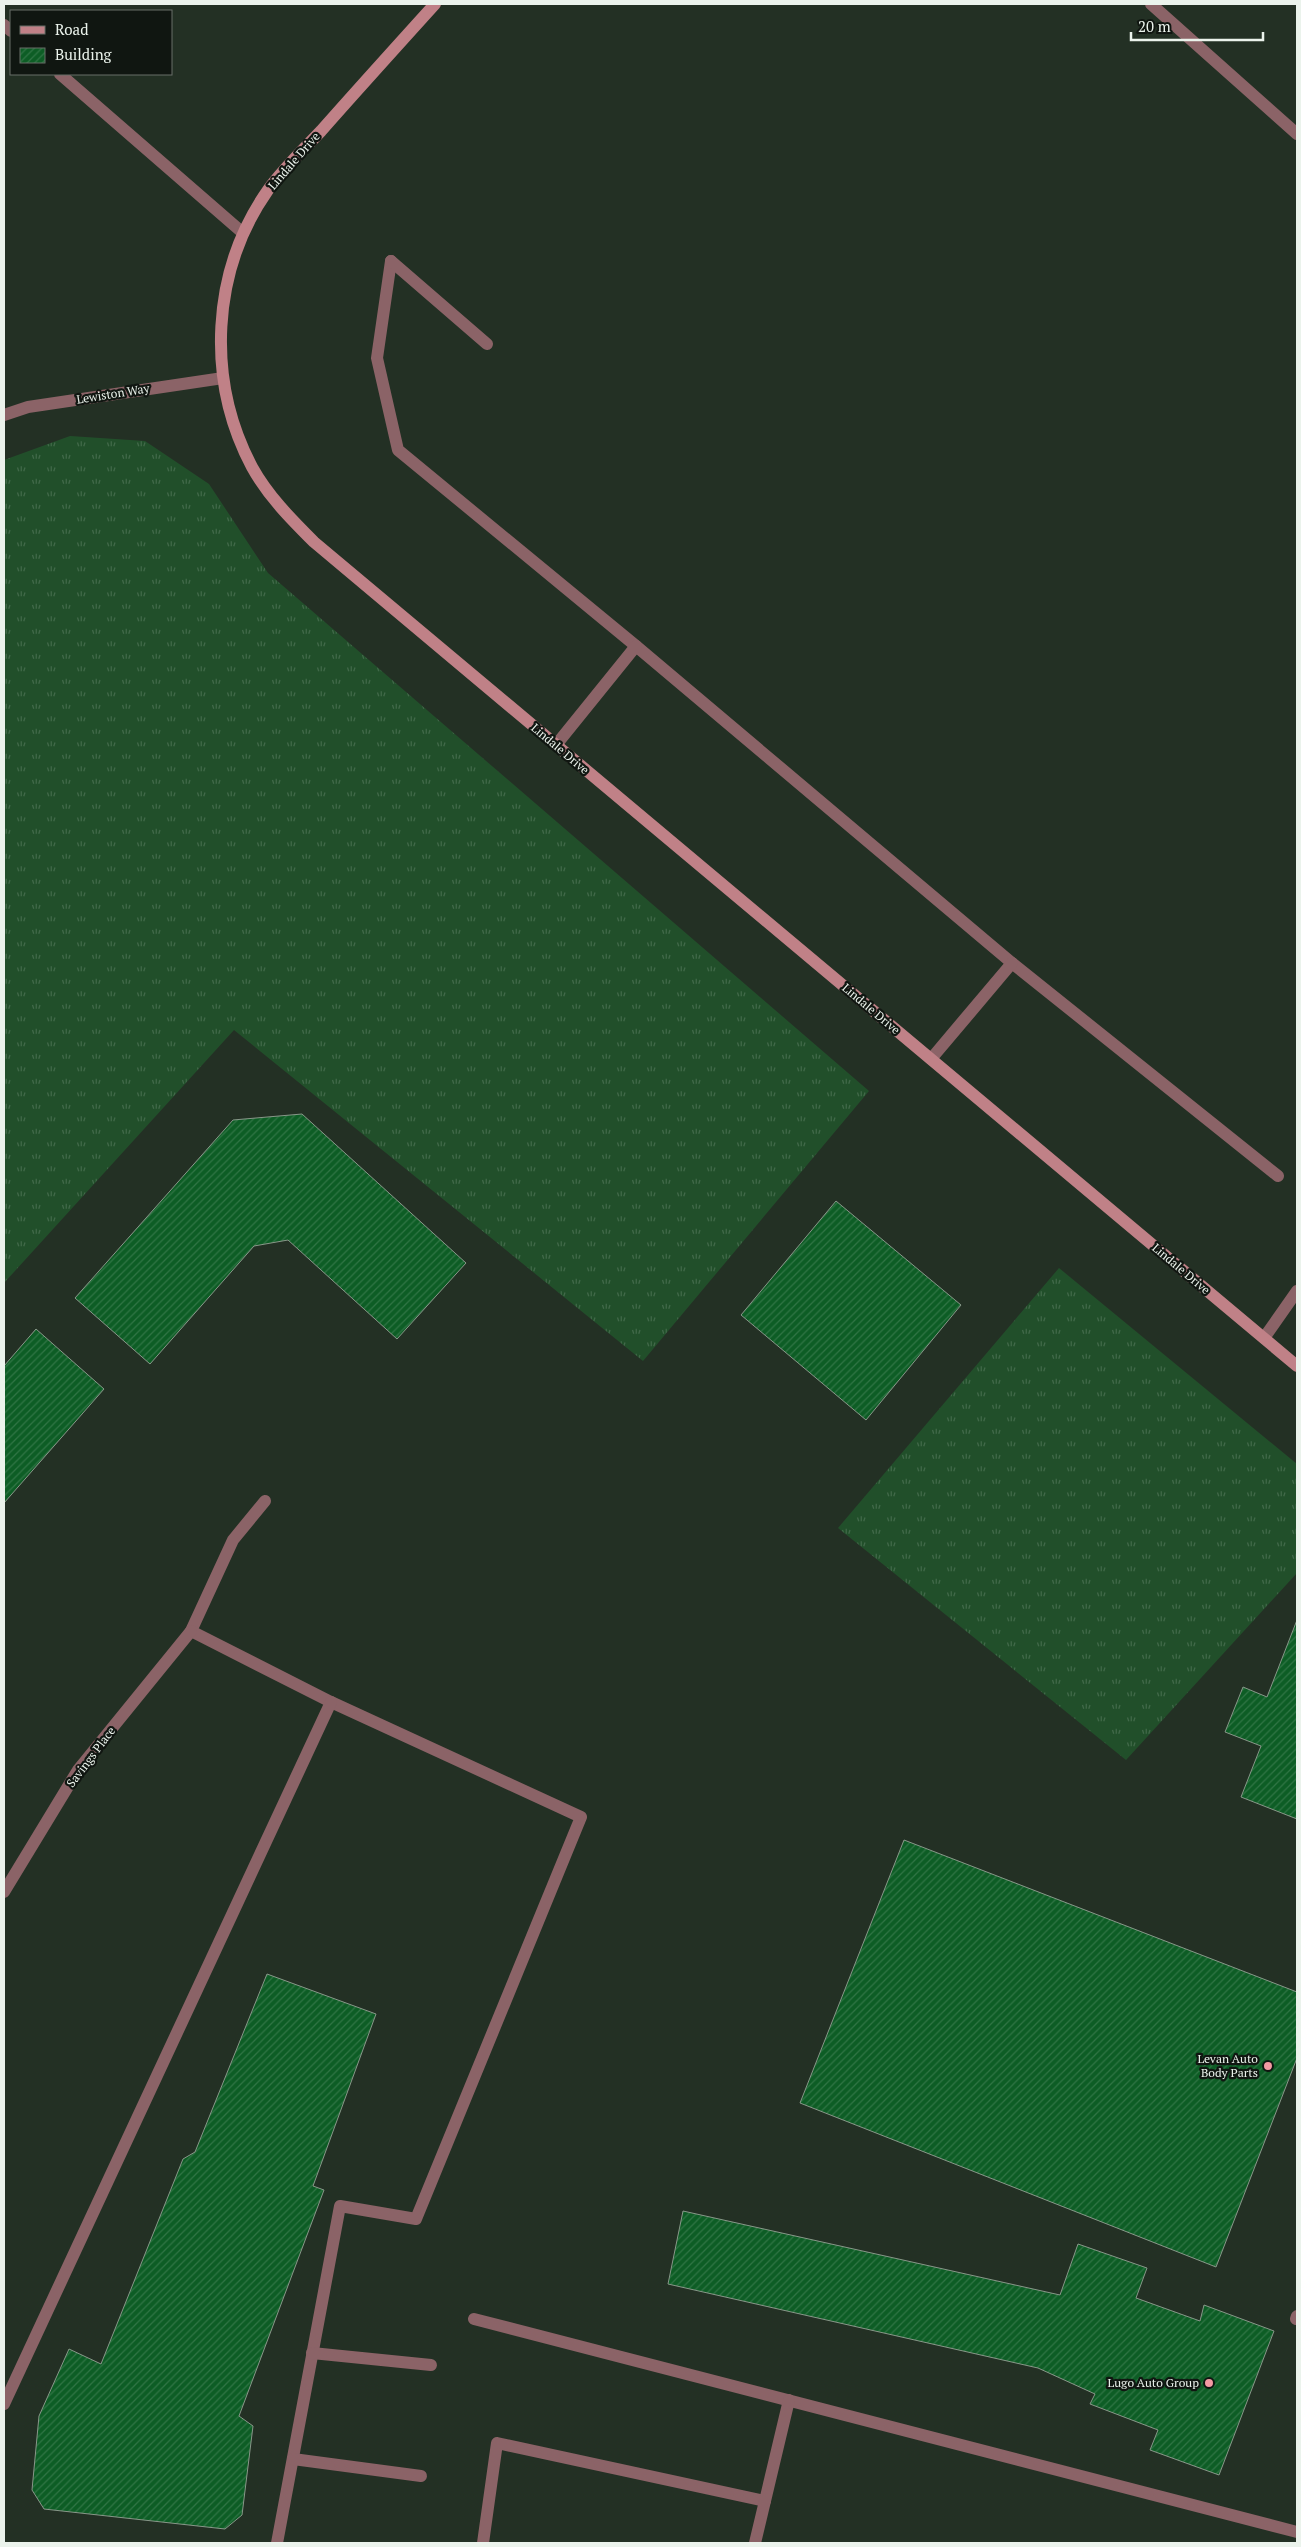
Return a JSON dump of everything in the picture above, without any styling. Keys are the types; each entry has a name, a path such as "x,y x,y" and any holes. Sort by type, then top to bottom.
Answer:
{"street":[{"name":"Lindale Drive","path":"435,4 268,189 243,233 227,281 220,330 223,378 235,427 253,467 281,510 314,542 1297,1366"},
{"path":"1151,4 1297,134"},
{"path":"61,75 243,233"},
{"path":"488,344 391,261 377,358 398,450 636,646 1012,963 1278,1176"},
{"name":"Lewiston Way","path":"4,415 28,407 223,378"},
{"path":"556,745 636,646"},
{"path":"931,1059 1012,963"},
{"path":"1264,1338 1297,1292"},
{"name":"Savings Place","path":"4,1892 78,1770 191,1631 233,1540 265,1501"},
{"path":"191,1631 331,1702 581,1817 416,2219 340,2206 277,2543"},
{"path":"4,2404 331,1702"},
{"path":"474,2319 1297,2532"},
{"path":"312,2353 431,2365"},
{"path":"755,2543 789,2400"},
{"path":"482,2543 497,2443 765,2501"},
{"path":"293,2458 421,2476"}],"green space":[{"path":"70,436 145,441 209,484 268,573 869,1091 643,1361 234,1030 4,1283 4,460"},
{"path":"1059,1268 1297,1464 1297,1573 1126,1760 838,1528"}],"building":[{"path":"302,1114 466,1263 397,1339 288,1240 254,1246 150,1364 75,1298 233,1120"},
{"path":"836,1201 961,1305 866,1420 741,1315"},
{"path":"36,1329 104,1389 4,1503 4,1366"},
{"path":"1297,1620 1297,1819 1241,1797 1261,1746 1225,1732 1243,1687 1267,1697"},
{"path":"904,1840 1297,1992 1297,2058 1216,2267 800,2103"},
{"path":"267,1974 376,2014 313,2186 324,2190 239,2416 253,2426 242,2515 225,2529 44,2509 32,2490 39,2416 69,2349 101,2364 183,2159 195,2152"},
{"path":"683,2211 1060,2295 1078,2244 1147,2268 1136,2298 1200,2321 1204,2305 1274,2331 1219,2475 1150,2450 1158,2430 1090,2404 1095,2394 1038,2368 668,2284"}],"place":[{"name":"Levan Auto Body Parts","path":"1268,2066"},
{"name":"Lugo Auto Group","path":"1209,2383"}]}
